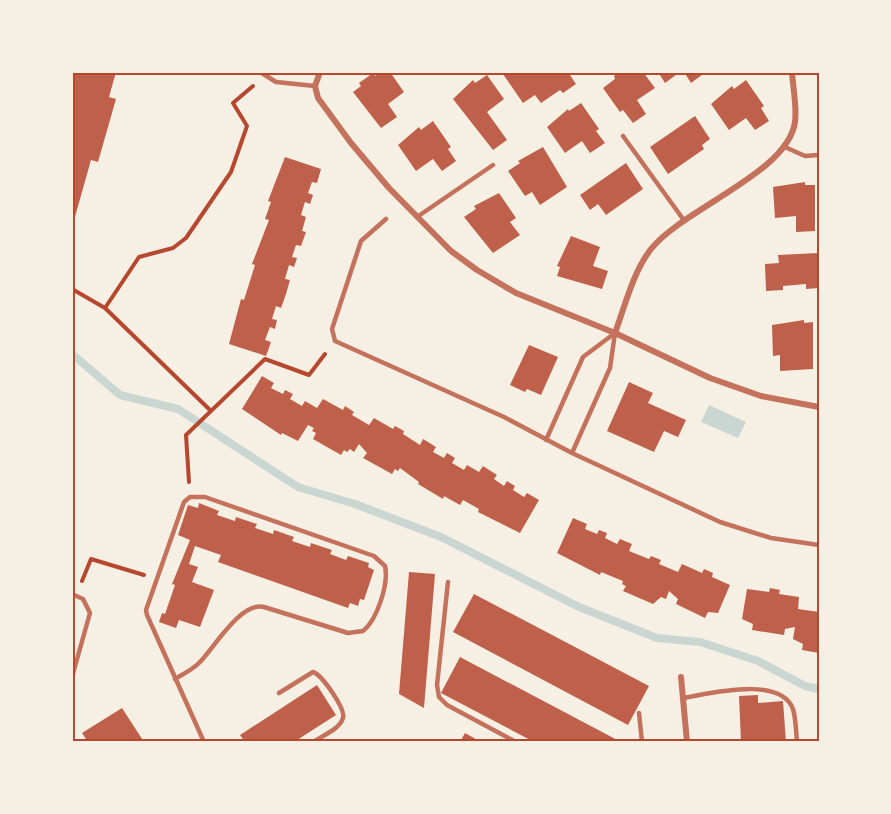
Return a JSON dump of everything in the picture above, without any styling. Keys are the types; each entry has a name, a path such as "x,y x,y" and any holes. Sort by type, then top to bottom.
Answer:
{"street":[{"path":"320,72 315,86 324,109 371,168 451,251 516,292 615,333 710,378 761,396 819,407"},
{"path":"615,333 644,260 652,248 683,219 747,178 785,147 795,122 792,72"},
{"path":"681,677 687,742"}],"lane":[{"path":"260,72 276,82 315,86"},
{"path":"623,136 683,219"},
{"path":"785,147 806,156 819,155"},
{"path":"417,217 493,165"},
{"path":"386,219 359,246 332,329 335,341 504,417 572,453 720,522 771,538 819,545"},
{"path":"572,453 611,365 615,333"},
{"path":"546,440 583,357 615,333"},
{"path":"175,679 199,663 243,612 253,606 264,606 348,633 363,632 373,620 387,574 380,560 205,496 190,497 180,509 147,603 147,615 175,679 204,742"},
{"path":"448,582 437,686 439,697 447,705 516,742"},
{"path":"72,677 90,613 83,599 74,595"},
{"path":"279,693 313,672 324,680 343,710 343,718 338,726 314,742"},
{"path":"683,698 750,689 772,692 785,698 793,710 797,742"},
{"path":"639,713 642,742"},
{"path":"351,742 364,742"}],"path":[{"path":"105,309 139,257 173,248 186,238 231,172 247,126 233,103 266,77"},
{"path":"72,289 105,309 211,411"},
{"path":"190,497 186,435 265,360 309,375 335,341"},
{"path":"74,595 91,559 156,579"}],"shaded area":[{"path":"709,405 746,422 738,438 701,422"}],"building":[{"path":"72,72 116,72 109,97 116,99 98,162 91,160 73,224"},
{"path":"380,72 390,72 404,92 388,104 397,117 381,128 353,92 361,86 359,83 373,73 375,76"},
{"path":"506,72 568,72 576,84 563,93 560,90 541,103 535,95 523,103 503,74"},
{"path":"620,72 643,72 655,88 637,100 646,114 633,123 623,110 620,112 603,88"},
{"path":"658,72 680,72 665,83"},
{"path":"684,72 706,72 691,83"},
{"path":"487,75 504,99 487,112 507,140 493,150 453,99 473,80 475,83"},
{"path":"746,80 764,106 761,108 769,121 755,130 746,118 729,130 711,104 732,86 734,89"},
{"path":"581,103 599,129 596,131 605,143 590,153 582,141 565,153 547,127 568,109 569,111"},
{"path":"695,116 710,139 702,145 704,149 668,174 650,147"},
{"path":"433,121 451,147 448,149 456,161 442,171 433,159 416,171 398,145 419,127 421,130"},
{"path":"543,147 567,187 540,205 532,192 525,196 508,171 520,163 518,161"},
{"path":"285,157 321,169 317,183 312,182 308,193 313,195 310,204 305,202 301,215 306,217 302,231 306,232 301,246 296,245 292,257 297,258 294,267 289,265 285,279 290,280 286,294 281,308 276,306 272,319 277,320 275,329 270,327 265,340 271,342 266,356 229,344 241,299 244,300 255,265 252,264 269,220 265,219 271,202 268,201"},
{"path":"626,163 643,189 606,215 598,204 590,210 580,195"},
{"path":"805,182 805,185 815,185 815,231 796,232 796,216 775,218 773,187"},
{"path":"499,193 516,218 510,222 520,235 493,253 464,217 476,209 474,206"},
{"path":"571,236 600,247 593,266 608,271 602,289 557,276 560,267 557,266"},
{"path":"818,253 819,288 806,289 806,284 783,286 783,290 766,291 765,264 779,263 778,255"},
{"path":"804,320 804,323 813,322 813,369 780,371 780,355 773,356 772,325"},
{"path":"529,345 558,357 541,395 527,389 525,392 510,385"},
{"path":"262,376 274,383 271,388 283,394 285,390 293,394 290,399 302,406 305,401 317,408 323,399 343,410 345,406 354,412 352,415 369,425 374,418 393,429 395,426 420,445 423,439 436,447 433,452 444,458 447,453 455,458 452,463 464,470 467,465 479,472 483,466 497,475 494,479 504,486 507,481 515,486 513,490 524,497 527,493 539,500 520,533 478,512 479,509 463,500 460,505 444,496 443,499 418,484 419,482 400,468 398,471 395,469 392,474 363,458 367,453 359,444 354,452 350,449 347,452 344,450 341,455 313,439 316,433 312,431 314,428 308,425 298,441 282,433 281,435 242,409"},
{"path":"629,382 653,393 648,403 686,420 678,437 664,431 654,452 607,431"},
{"path":"199,503 219,511 217,515 235,521 236,517 257,524 255,528 273,534 274,530 294,537 292,541 310,547 311,543 332,550 330,554 346,560 348,556 369,563 368,567 374,570 364,600 360,599 358,606 350,603 348,608 218,562 221,555 195,546 189,564 198,567 192,582 214,590 200,627 179,620 176,628 159,622 162,613 165,614 175,585 172,584 190,540 178,535 188,505 198,508"},
{"path":"573,518 587,524 585,529 597,534 599,530 607,533 605,538 617,544 620,539 632,544 629,551 649,559 651,556 661,560 659,564 678,572 682,564 702,573 704,569 713,573 712,577 730,585 718,613 708,612 705,618 676,604 678,599 669,591 666,599 661,597 653,604 623,591 626,586 622,584 623,581 601,572 600,575 557,553"},
{"path":"409,572 435,574 424,708 399,694"},
{"path":"770,588 780,590 779,594 799,597 798,609 819,612 819,653 802,650 803,644 793,639 795,627 785,629 784,635 752,630 753,624 742,619 747,589 769,592"},
{"path":"474,594 649,686 628,725 453,632"},
{"path":"460,657 621,742 534,742 441,693"},
{"path":"317,685 336,715 294,742 245,742 240,735"},
{"path":"758,695 758,703 783,701 786,742 741,742 739,696"},
{"path":"122,708 144,742 88,742 82,733"},
{"path":"465,733 481,742 460,742"}],"waterway":[{"path":"72,354 120,395 178,409 298,487 355,504 441,537 579,607 657,638 700,642 758,661 805,686 819,689"}]}
